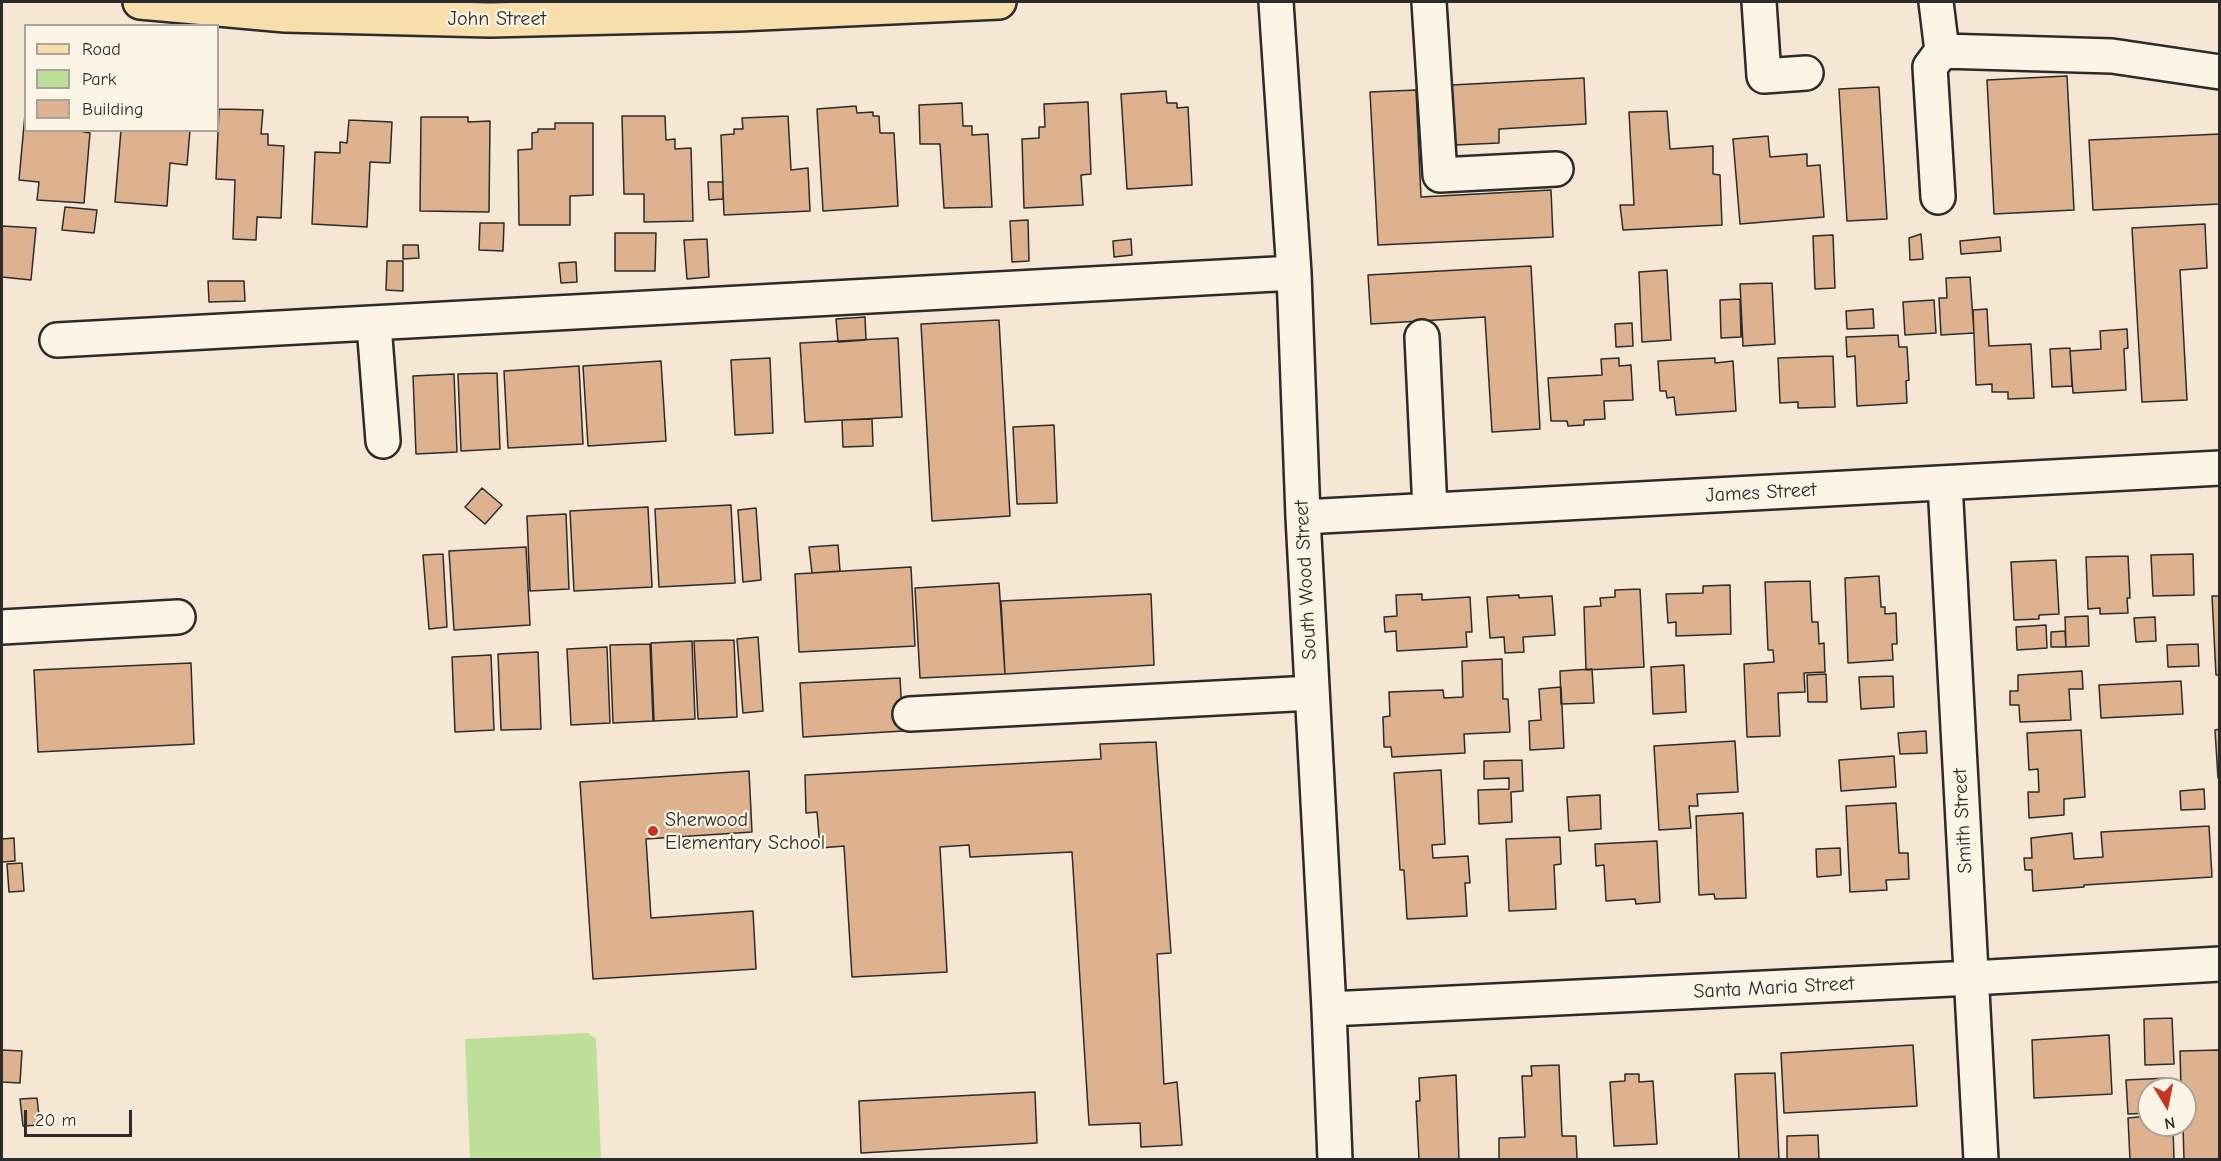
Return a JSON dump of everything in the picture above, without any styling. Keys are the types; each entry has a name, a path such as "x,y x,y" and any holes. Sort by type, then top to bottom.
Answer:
{"main road":[{"name":"John Street","path":"140,2 285,15 490,20 739,14 999,2"}],"street":[{"name":"South Wood Street","path":"1276,2 1293,273 1335,1160"},
{"path":"1429,2 1440,175 1556,169"},
{"path":"1759,2 1764,76 1806,74"},
{"path":"1936,2 1942,51 1930,67 1938,198"},
{"path":"1942,51 2112,56 2220,72"},
{"path":"57,340 374,325 1293,273"},
{"path":"374,325 383,441"},
{"path":"1422,337 1430,510"},
{"name":"James Street","path":"1303,517 2220,468"},
{"name":"Smith Street","path":"1945,483 1981,1160"},
{"path":"2,627 178,617"},
{"path":"910,714 1312,693"},
{"name":"Santa Maria Street","path":"1329,1009 2220,964"}],"green space":[{"path":"588,1033 596,1039 601,1159 470,1159 465,1039"}],"building":[{"path":"2067,76 2074,210 1994,214 1987,80"},
{"path":"1584,78 1586,124 1499,129 1499,143 1455,145 1452,85"},
{"path":"1879,87 1887,219 1847,221 1839,89"},
{"path":"1416,90 1421,197 1551,190 1553,237 1378,245 1370,92"},
{"path":"1166,91 1167,103 1177,103 1177,108 1188,107 1192,185 1127,189 1121,94"},
{"path":"1088,102 1091,174 1081,175 1083,205 1024,208 1022,139 1039,138 1039,127 1045,127 1044,104"},
{"path":"962,103 963,126 972,126 972,135 988,134 992,207 944,208 940,144 920,144 919,105"},
{"path":"856,106 857,113 873,112 873,116 879,116 880,133 894,133 898,206 823,211 817,109"},
{"path":"219,109 263,110 261,134 268,134 268,145 284,146 281,218 257,217 256,240 233,239 235,180 216,179"},
{"path":"1667,111 1670,149 1713,146 1713,174 1720,175 1722,225 1623,230 1620,205 1634,205 1629,112"},
{"path":"622,116 665,116 666,140 675,139 675,149 691,148 693,221 644,222 644,194 624,194"},
{"path":"788,116 791,170 808,168 810,211 724,215 721,135 734,134 734,129 743,129 742,118"},
{"path":"421,117 468,117 468,122 490,121 489,212 420,211"},
{"path":"349,120 392,122 390,163 370,162 367,227 312,224 315,152 340,153 340,142 347,143"},
{"path":"555,123 593,123 593,195 570,196 570,225 519,225 518,150 532,149 532,133 538,132 538,129 555,129"},
{"path":"24,125 24,132 90,133 84,203 37,200 39,182 19,180"},
{"path":"121,132 190,132 187,165 170,163 167,206 115,202"},
{"path":"2220,134 2220,204 2093,210 2089,140"},
{"path":"1768,136 1770,157 1807,154 1807,166 1820,165 1824,217 1740,224 1733,139"},
{"path":"708,182 723,182 723,199 709,200"},
{"path":"65,207 97,210 94,233 62,230"},
{"path":"1028,220 1029,261 1012,262 1010,221"},
{"path":"480,223 504,223 503,251 479,250"},
{"path":"2205,224 2207,268 2180,270 2187,400 2142,402 2132,228"},
{"path":"2,226 36,228 31,280 2,277"},
{"path":"615,233 656,233 655,271 615,271"},
{"path":"1921,234 1923,259 1910,260 1909,238"},
{"path":"1833,235 1835,288 1815,289 1813,236"},
{"path":"2000,237 2001,251 1961,254 1960,241"},
{"path":"707,239 709,277 687,279 684,240"},
{"path":"1131,239 1132,255 1114,257 1113,241"},
{"path":"403,245 418,245 419,258 403,259"},
{"path":"387,261 403,261 403,291 386,290"},
{"path":"576,262 577,282 561,283 559,263"},
{"path":"1531,266 1540,429 1492,432 1485,317 1371,324 1368,275"},
{"path":"1667,270 1671,340 1642,342 1639,272"},
{"path":"1970,277 1974,333 1941,335 1939,298 1947,298 1946,278"},
{"path":"208,281 244,281 245,301 209,302"},
{"path":"1772,283 1775,344 1743,346 1740,284"},
{"path":"1740,299 1741,337 1721,338 1720,300"},
{"path":"1934,300 1936,333 1905,335 1903,302"},
{"path":"1873,309 1874,328 1847,329 1846,311"},
{"path":"1987,309 1989,346 2031,344 2034,398 2008,399 2008,392 1992,392 1992,384 1976,385 1973,310"},
{"path":"865,317 866,340 838,342 836,319"},
{"path":"999,320 1010,516 932,521 921,324"},
{"path":"1632,323 1633,346 1616,347 1615,324"},
{"path":"2127,329 2128,348 2124,349 2126,390 2073,393 2070,351 2101,349 2100,331"},
{"path":"1898,335 1899,347 1907,347 1909,380 1906,381 1907,403 1857,406 1855,356 1847,357 1846,337"},
{"path":"898,338 902,417 805,422 800,343"},
{"path":"2070,348 2072,386 2052,387 2050,349"},
{"path":"1833,356 1835,407 1798,408 1798,402 1780,403 1778,358"},
{"path":"770,358 773,433 735,435 731,360"},
{"path":"1619,358 1619,366 1631,365 1633,400 1604,401 1605,419 1584,420 1584,425 1568,426 1567,421 1551,421 1548,378 1602,375 1601,359"},
{"path":"1715,358 1715,363 1733,361 1736,411 1676,415 1674,397 1667,398 1666,391 1660,391 1658,361"},
{"path":"661,361 666,441 588,446 583,366"},
{"path":"579,366 583,444 508,448 504,371"},
{"path":"497,373 500,449 461,451 458,374"},
{"path":"454,374 457,452 416,454 413,376"},
{"path":"872,419 873,446 843,447 842,420"},
{"path":"1054,425 1057,503 1017,504 1013,427"},
{"path":"482,488 502,505 485,524 465,507"},
{"path":"731,505 735,583 659,587 655,509"},
{"path":"648,507 652,587 574,591 570,511"},
{"path":"756,508 761,580 743,582 738,510"},
{"path":"566,514 569,589 530,591 527,516"},
{"path":"838,545 840,571 812,573 809,547"},
{"path":"526,547 530,625 454,630 449,551"},
{"path":"443,554 447,627 429,629 423,555"},
{"path":"2193,554 2194,595 2153,596 2151,555"},
{"path":"2128,556 2130,598 2127,598 2128,613 2100,614 2100,608 2088,609 2086,557"},
{"path":"2056,560 2059,614 2039,615 2039,619 2014,620 2011,562"},
{"path":"911,567 915,646 799,652 795,574"},
{"path":"1879,576 1881,607 1885,607 1885,614 1896,613 1897,644 1892,644 1893,660 1848,663 1845,578"},
{"path":"1810,581 1812,622 1818,622 1819,644 1824,643 1825,672 1804,673 1805,692 1778,693 1780,736 1747,737 1744,664 1774,662 1773,650 1768,650 1765,582"},
{"path":"999,583 1005,674 920,678 915,588"},
{"path":"1730,585 1731,634 1676,636 1676,622 1668,623 1666,594 1703,593 1703,586"},
{"path":"1640,589 1644,667 1586,670 1584,607 1601,606 1600,598 1615,597 1615,590"},
{"path":"1151,594 1154,665 1005,674 1001,601"},
{"path":"1422,594 1422,600 1470,597 1472,632 1466,632 1467,647 1397,651 1396,631 1385,632 1384,617 1397,616 1396,595"},
{"path":"1519,595 1519,598 1552,596 1555,635 1523,637 1524,652 1505,653 1504,637 1490,638 1487,597"},
{"path":"2212,596 2220,596 2220,675 2216,675"},
{"path":"2088,616 2089,646 2066,647 2065,617"},
{"path":"2155,617 2156,641 2136,642 2134,618"},
{"path":"2046,625 2047,648 2017,650 2016,627"},
{"path":"2065,631 2066,647 2051,647 2051,632"},
{"path":"758,637 763,711 743,713 737,639"},
{"path":"734,640 737,717 698,719 694,641"},
{"path":"692,641 695,719 654,721 651,643"},
{"path":"650,644 653,721 613,723 610,645"},
{"path":"2198,644 2199,666 2168,667 2167,645"},
{"path":"607,647 610,723 571,725 567,649"},
{"path":"538,652 541,729 501,730 498,654"},
{"path":"491,655 494,730 455,732 452,657"},
{"path":"1502,659 1503,699 1508,699 1510,732 1464,734 1465,753 1392,757 1391,747 1384,747 1383,717 1390,716 1389,692 1443,690 1444,698 1463,697 1462,661"},
{"path":"191,663 194,744 38,752 34,670"},
{"path":"1684,665 1686,712 1653,714 1651,667"},
{"path":"1592,669 1594,703 1561,704 1560,671"},
{"path":"2082,671 2083,689 2069,689 2071,720 2020,722 2019,705 2010,705 2010,691 2018,691 2018,675"},
{"path":"1826,674 1827,702 1808,702 1807,675"},
{"path":"1893,676 1894,707 1861,709 1859,677"},
{"path":"900,678 903,731 803,737 800,683"},
{"path":"2181,681 2183,714 2101,718 2099,685"},
{"path":"1561,687 1564,748 1530,750 1529,721 1541,720 1539,689"},
{"path":"2220,729 2220,778 2218,778 2215,730"},
{"path":"2081,730 2085,797 2064,799 2064,815 2029,818 2028,792 2039,792 2038,769 2029,770 2027,733"},
{"path":"1926,731 1927,753 1900,754 1898,733"},
{"path":"1735,741 1738,792 1697,794 1698,806 1689,806 1691,828 1659,830 1654,746"},
{"path":"1156,742 1171,953 1157,954 1164,1084 1177,1082 1182,1145 1141,1147 1140,1123 1089,1125 1072,852 970,857 969,845 940,847 947,972 852,977 844,846 820,848 817,812 806,813 805,775 1101,759 1100,744"},
{"path":"1894,756 1896,787 1841,791 1839,760"},
{"path":"1522,760 1523,791 1511,792 1512,822 1479,824 1478,790 1509,789 1509,778 1484,779 1484,761"},
{"path":"1441,770 1445,844 1432,845 1433,858 1468,856 1470,883 1465,883 1467,916 1407,919 1404,870 1400,870 1394,773"},
{"path":"749,771 752,832 646,839 651,918 753,911 756,969 593,979 580,782"},
{"path":"2204,789 2205,809 2181,810 2180,791"},
{"path":"1600,795 1601,829 1569,831 1567,797"},
{"path":"1896,803 1899,853 1908,853 1909,879 1886,880 1887,890 1850,892 1846,806"},
{"path":"1743,813 1746,898 1715,899 1714,894 1699,895 1696,816"},
{"path":"2209,826 2212,877 2084,885 2084,887 2033,891 2032,870 2025,870 2024,858 2032,858 2031,838 2072,833 2074,859 2103,857 2101,832"},
{"path":"1560,837 1561,864 1554,865 1556,909 1509,911 1506,839"},
{"path":"14,838 15,861 2,862 2,839"},
{"path":"1657,841 1660,902 1636,904 1635,899 1606,901 1604,865 1596,866 1595,844"},
{"path":"1840,848 1841,875 1817,877 1816,849"},
{"path":"22,863 24,891 9,892 7,864"},
{"path":"2172,1018 2174,1064 2145,1065 2144,1019"},
{"path":"2109,1035 2112,1094 2034,1098 2032,1040"},
{"path":"1913,1045 1917,1106 1784,1113 1781,1053"},
{"path":"2,1050 22,1051 20,1083 2,1082"},
{"path":"2220,1050 2220,1160 2184,1160 2183,1137 2197,1137 2197,1077 2181,1077 2180,1051"},
{"path":"1559,1065 1562,1136 1576,1136 1577,1160 1499,1160 1499,1138 1525,1137 1522,1076 1532,1076 1531,1066"},
{"path":"1775,1073 1779,1160 1739,1160 1735,1074"},
{"path":"1625,1074 1639,1074 1639,1082 1653,1081 1657,1144 1614,1146 1610,1082 1625,1081"},
{"path":"1456,1075 1459,1160 1419,1160 1416,1101 1420,1101 1419,1078"},
{"path":"2137,1079 2137,1114 2128,1114 2126,1080"},
{"path":"1035,1092 1037,1143 861,1153 859,1101"},
{"path":"37,1098 40,1125 23,1126 20,1099"},
{"path":"2137,1117 2137,1137 2173,1137 2174,1160 2130,1160 2128,1118"},
{"path":"1818,1135 1819,1160 1787,1160 1787,1136"}],"place":[{"name":"Sherwood Elementary School","path":"653,831"}]}
